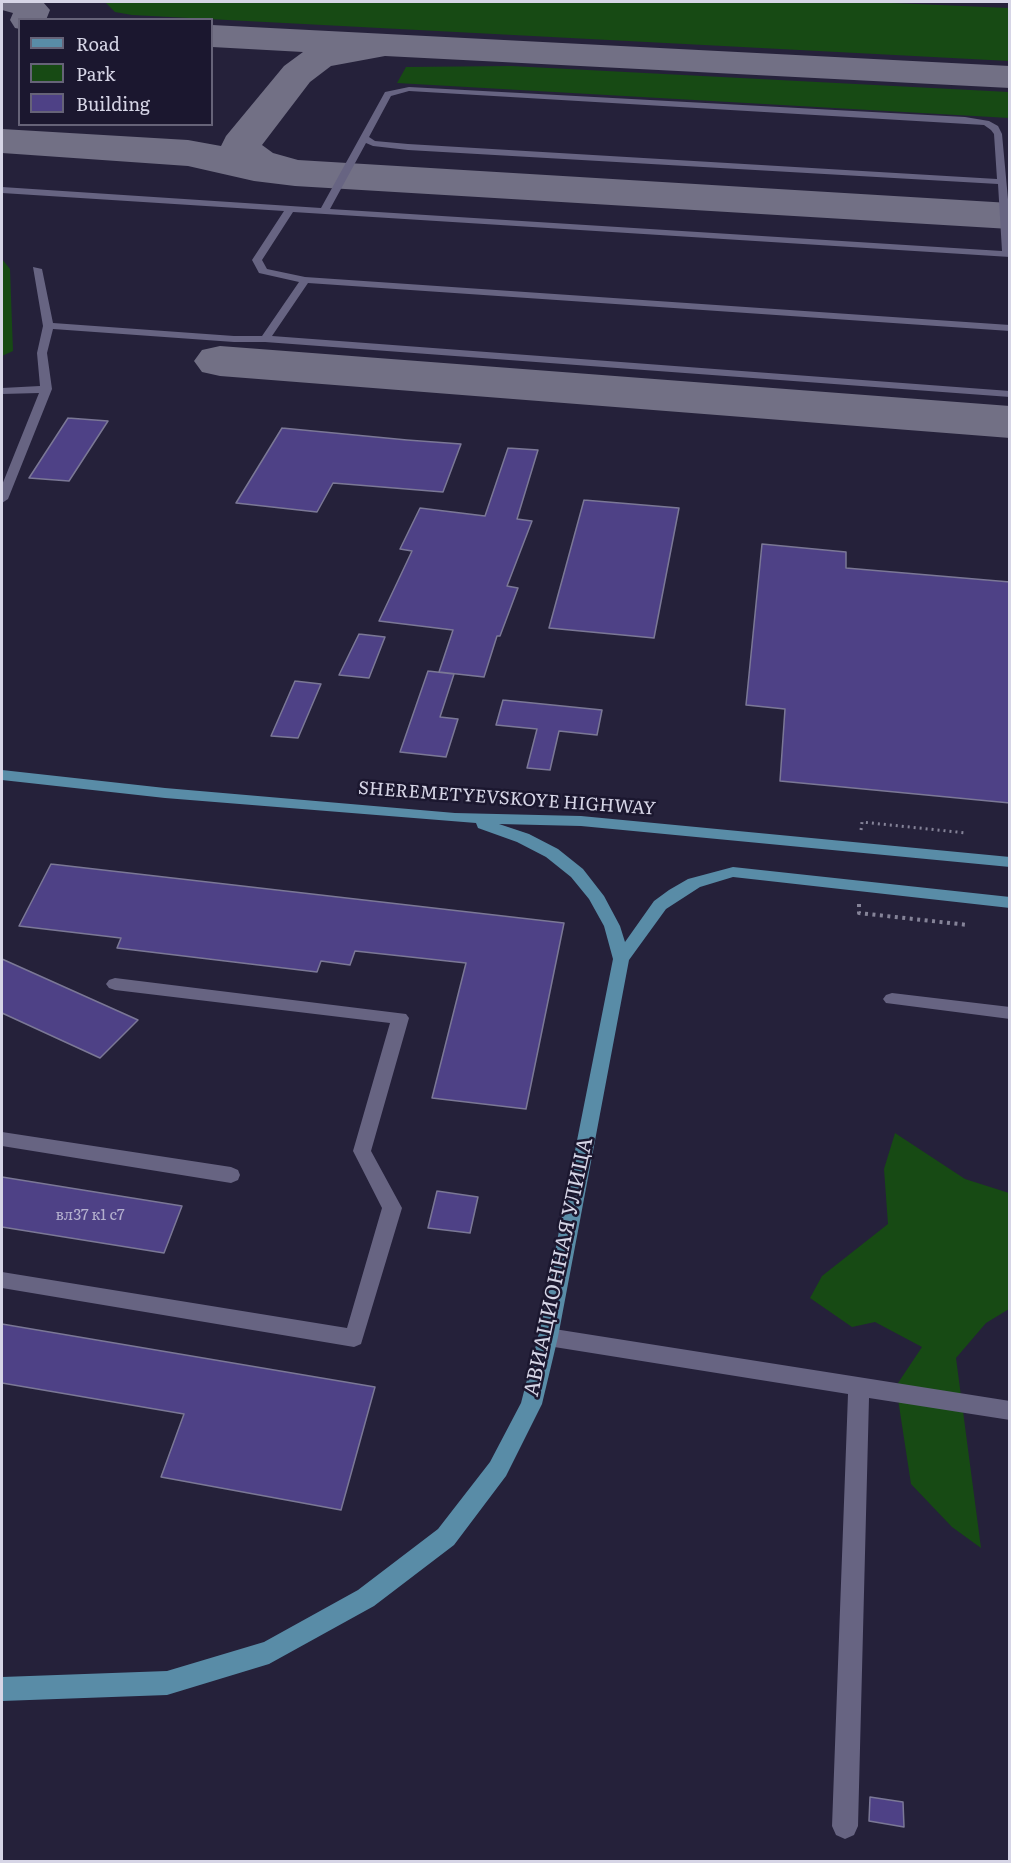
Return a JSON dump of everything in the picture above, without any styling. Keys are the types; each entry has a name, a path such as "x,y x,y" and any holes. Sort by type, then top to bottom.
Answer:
{"main road":[{"name":"SHEREMETYEVSKOYE HIGHWAY","path":"2,775 165,793 455,818 581,821 1010,862"},
{"name":"АВИАЦИОННАЯ УЛИЦА","path":"455,818 490,826 523,838 552,854 577,873 596,896 612,927 621,959"},
{"name":"АВИАЦИОННАЯ УЛИЦА","path":"2,1689 167,1683 269,1653 366,1599 446,1537 498,1469 531,1404 548,1337 621,959 660,905 693,883 733,872 1010,903"}],"lane":[{"path":"2,190 290,209 1008,254 998,134 995,128 986,123 965,120 409,89 388,94 324,211"},
{"path":"363,138 373,143 408,147 1002,182"},
{"path":"290,209 257,260 263,271 305,280 1010,328"},
{"path":"2,499 46,389 42,353 48,326 36,269"},
{"path":"265,339 305,280"},
{"path":"48,326 234,339 265,339 1010,394"},
{"path":"2,391 46,389"},
{"path":"2,1280 354,1338 392,1208 362,1151 400,1018 115,984"},
{"path":"892,999 1010,1013"},
{"path":"2,1139 231,1175"},
{"path":"548,1337 1010,1411"},
{"path":"845,1826 859,1386"}],"path":[{"path":"862,822 966,833"},
{"path":"859,913 968,925"}],"green space":[{"path":"105,2 869,2 1009,8 1009,61 132,15 115,12"},
{"path":"511,66 1009,92 1009,118 397,83 406,67"},
{"path":"2,259 10,269 13,351 2,356"},
{"path":"895,1133 965,1179 1009,1193 1009,1309 986,1323 956,1358 981,1548 952,1527 911,1484 896,1386 922,1347 875,1322 852,1327 810,1298 822,1276 888,1224 884,1169"}],"building":[{"path":"68,418 108,421 69,481 29,478"},
{"path":"282,428 461,444 443,492 333,483 317,512 236,503"},
{"path":"508,448 538,450 517,519 532,521 507,586 518,588 500,636 497,636 484,677 439,672 453,630 379,621 412,551 400,549 420,508 485,516"},
{"path":"584,500 679,508 654,638 549,628"},
{"path":"762,544 846,552 846,568 1010,582 1010,803 780,781 785,709 746,705"},
{"path":"359,634 385,637 369,678 339,675"},
{"path":"428,671 454,674 440,717 458,719 446,757 400,752"},
{"path":"295,681 321,684 298,738 271,736"},
{"path":"503,700 602,710 597,735 559,731 550,770 527,768 537,729 496,725"},
{"path":"51,864 564,923 526,1109 432,1098 466,963 355,951 350,965 321,961 317,972 117,948 121,938 19,926"},
{"path":"2,959 138,1020 100,1058 2,1013"},
{"path":"2,1177 182,1206 164,1253 2,1227"},
{"path":"437,1191 478,1197 470,1233 428,1228"},
{"path":"2,1324 375,1387 341,1510 161,1477 184,1414 2,1383"},
{"path":"870,1797 903,1802 904,1827 869,1821"}],"taxiway":[{"path":"10,2 27,5 32,10 29,18"},
{"path":"213,36 1010,77"},
{"path":"295,173 258,162 245,152 241,145 297,74 318,58 353,49 372,48"},
{"path":"2,141 188,153 206,155 254,168 295,173"},
{"path":"295,173 1010,216"},
{"path":"220,361 1010,422"}]}
